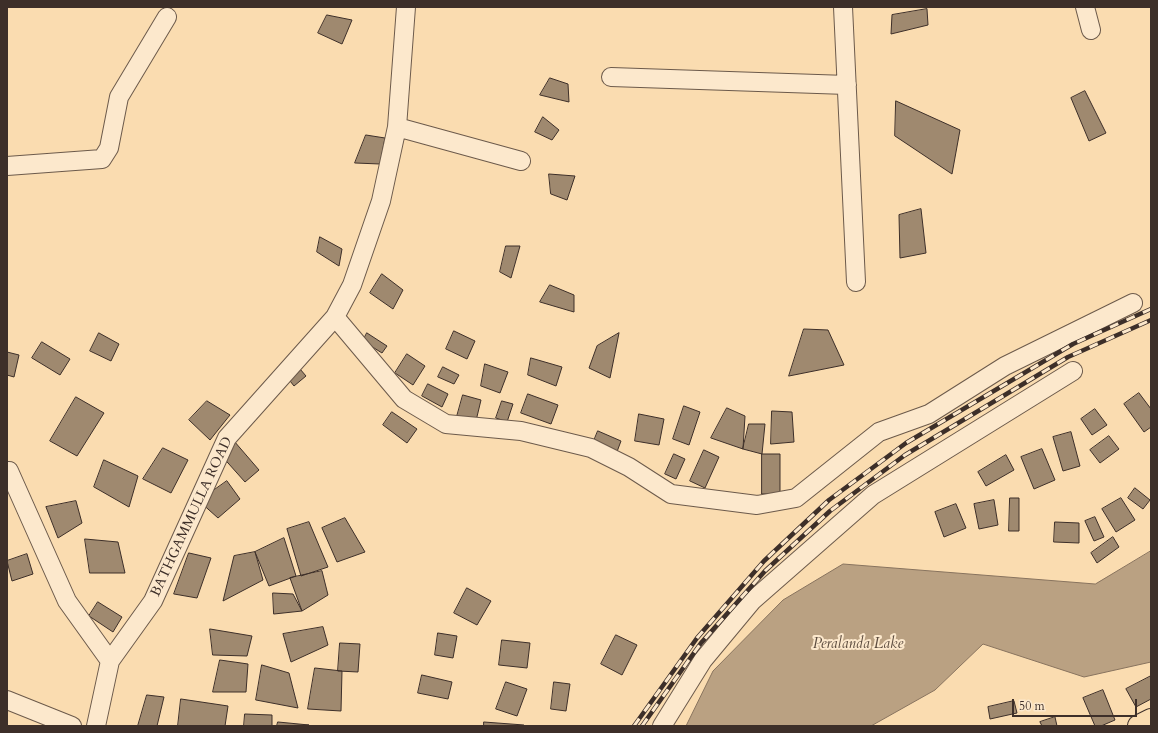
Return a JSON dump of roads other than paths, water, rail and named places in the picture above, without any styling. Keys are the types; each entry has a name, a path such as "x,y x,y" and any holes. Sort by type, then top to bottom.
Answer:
{"main road":[{"path":"1139,726 1151,720"}],"street":[{"name":"BATHGAMMULLA ROAD","path":"96,726 110,660 153,601 227,438 335,317 352,285 381,200 397,127 406,7"},
{"path":"843,7 856,282"},
{"path":"1085,7 1091,30"},
{"path":"7,166 102,159 109,148 119,97 167,17"},
{"path":"612,77 847,85"},
{"path":"397,127 521,161"},
{"path":"335,317 404,400 446,424 521,431 591,448 629,467 671,494 756,504 796,498 880,432 929,414 1005,366 1134,303"},
{"path":"662,726 703,660 752,601 873,495 1073,371"},
{"path":"7,471 9,471 67,601 110,660"},
{"path":"7,700 72,726"}],"water":[{"name":"Peralanda Lake","path":"1151,551 1151,662 1084,677 983,644 935,690 871,726 686,726 713,671 783,600 843,564 1095,584"}],"railway":[{"path":"634,726 697,638 764,561 829,500 906,443 1073,344 1151,309"},
{"path":"642,726 701,643 765,571 830,511 905,455 1068,357 1151,320"}]}
